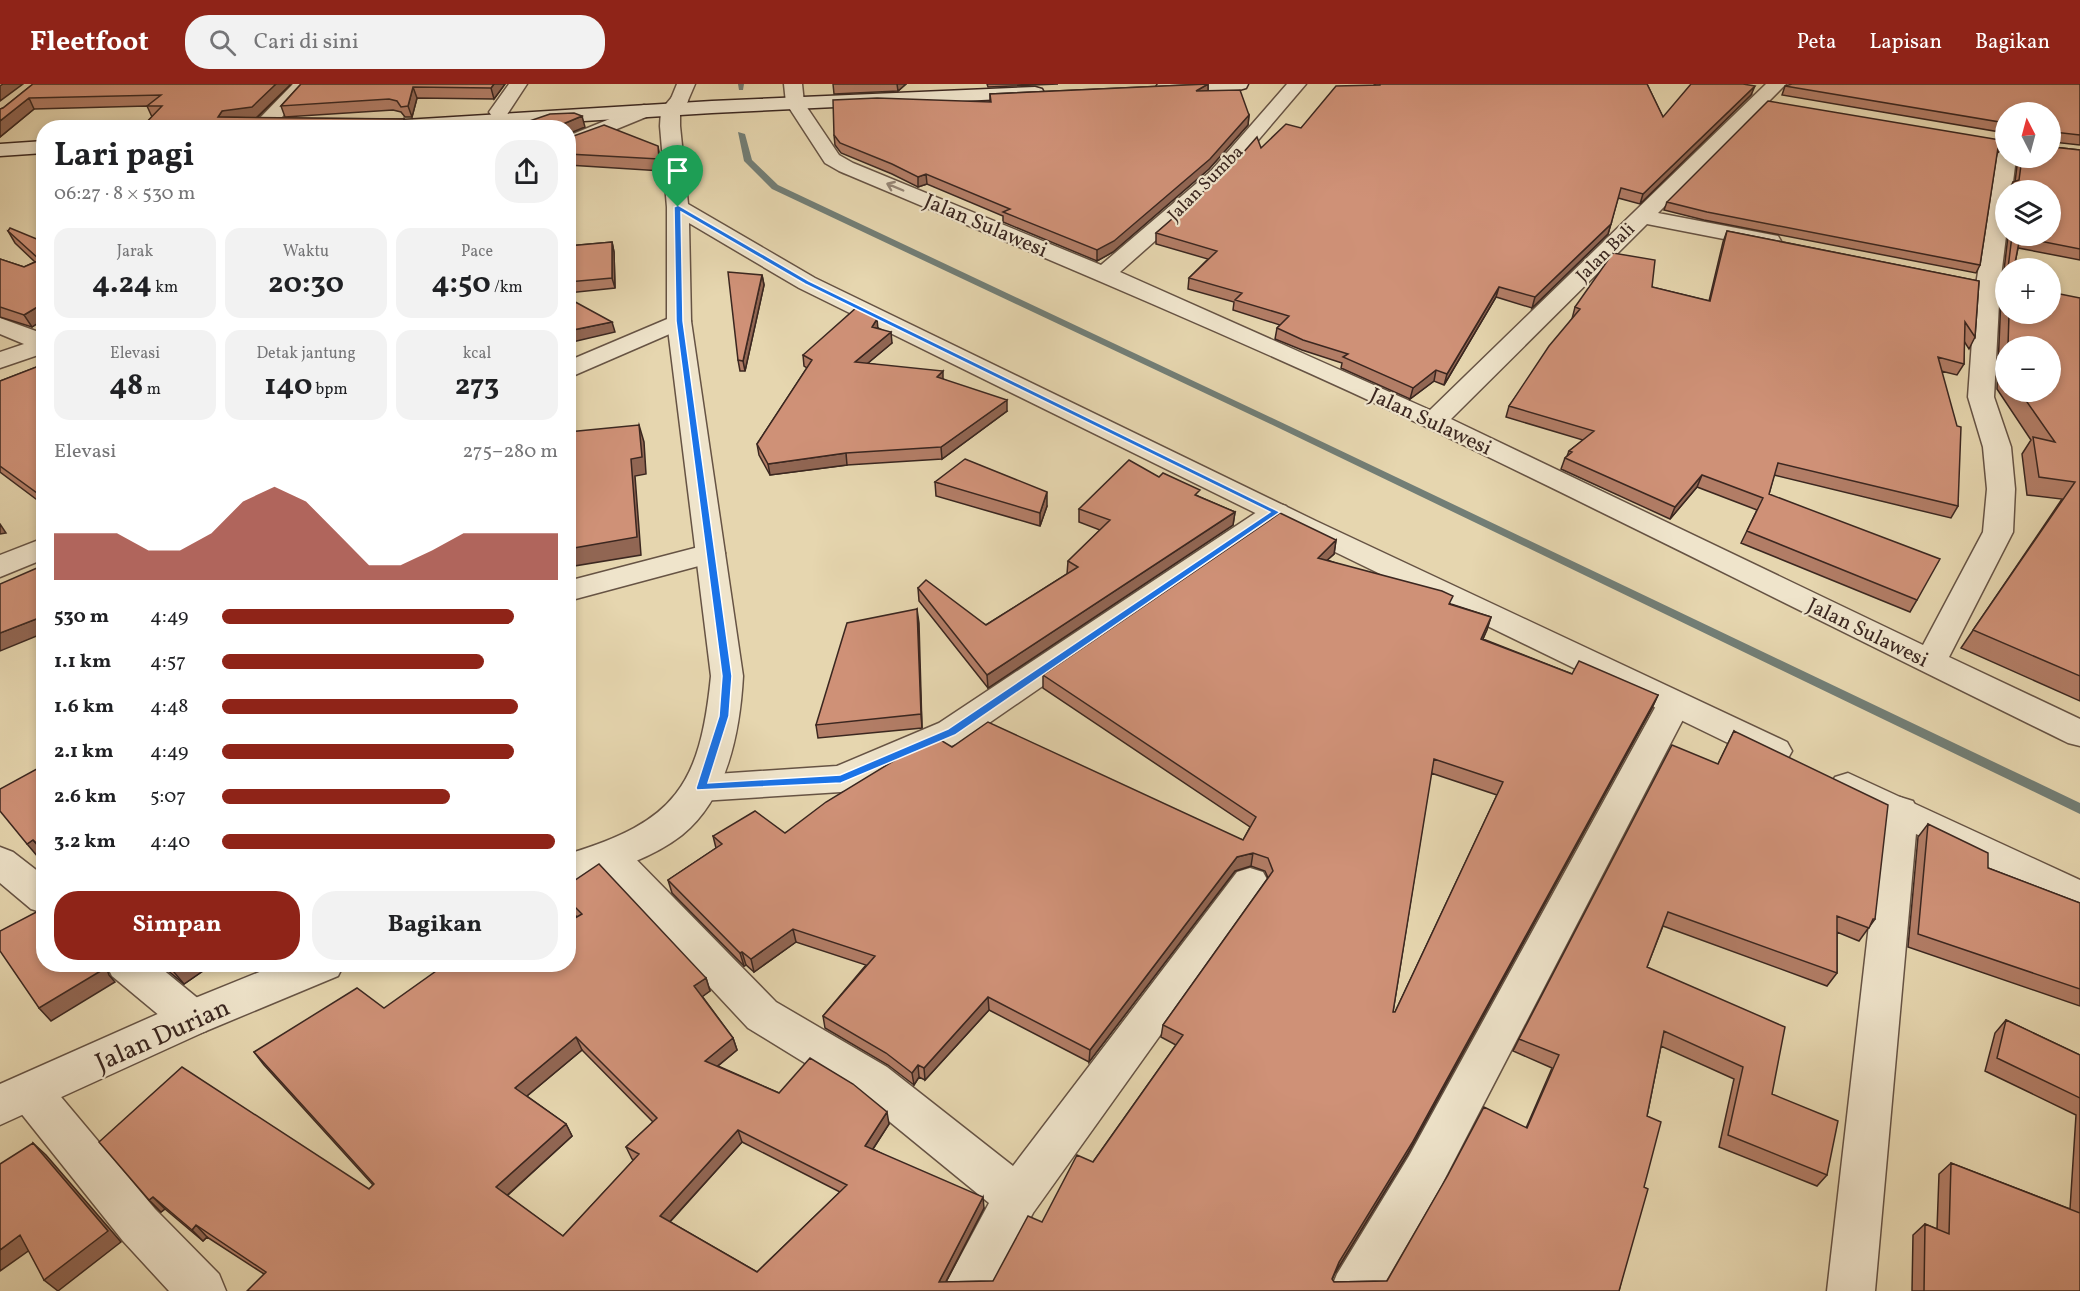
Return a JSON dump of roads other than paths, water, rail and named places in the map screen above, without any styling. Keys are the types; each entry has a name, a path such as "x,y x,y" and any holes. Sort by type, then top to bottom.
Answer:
{"street":[{"path":"269,120 303,84"},
{"path":"499,112 518,84"},
{"path":"410,120 670,101 711,103 1021,84"},
{"path":"1146,88 1239,84"},
{"name":"Jalan Sumba","path":"1104,274 1218,175 1297,84"},
{"path":"785,97 1052,92"},
{"name":"Jalan Bali","path":"1434,421 1642,216 1775,96"},
{"name":"Jalan Sulawesi","path":"785,97 832,159 1104,274 1434,421 2080,734"},
{"path":"418,120 670,101"},
{"path":"576,140 670,101"},
{"path":"576,867 610,856 658,832 678,817 701,788 724,716 727,676 679,321 678,207 669,126 670,101"},
{"path":"0,141 36,139"},
{"path":"0,150 36,148"},
{"path":"1930,662 1998,532 2001,489 1997,447 1981,397 1986,285 1999,168"},
{"path":"678,207 807,283 1674,704 2080,897"},
{"path":"1642,216 1792,246"},
{"path":"576,367 679,321"},
{"path":"0,325 36,341"},
{"path":"0,360 36,347"},
{"path":"701,788 841,779 951,732 1276,512"},
{"path":"0,567 36,551"},
{"path":"576,589 710,553"},
{"path":"1354,1291 1425,1171 1674,704"},
{"path":"1851,1291 1900,810"},
{"path":"610,856 762,1015 872,1081 1017,1197"},
{"path":"0,862 36,891"},
{"path":"966,1291 1017,1197 1250,883"},
{"path":"136,972 192,1018"},
{"name":"Jalan Durian","path":"15,1099 192,1018 304,972"},
{"path":"15,1099 202,1291"}],"waterway":[{"path":"741,84 741,89"},
{"path":"741,134 748,161 775,187 1286,428 2080,809"}]}
